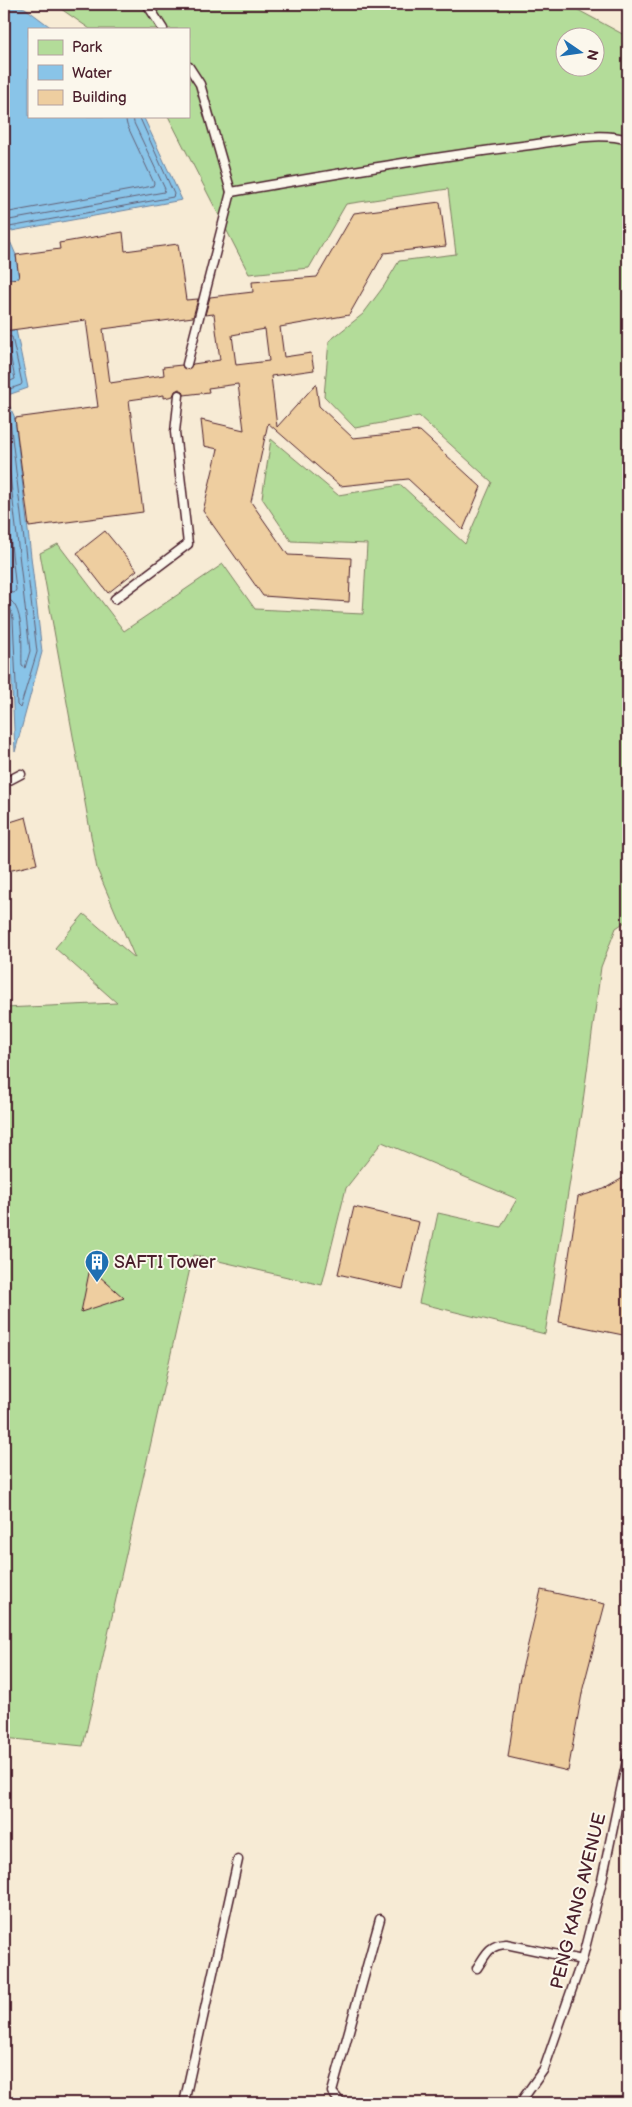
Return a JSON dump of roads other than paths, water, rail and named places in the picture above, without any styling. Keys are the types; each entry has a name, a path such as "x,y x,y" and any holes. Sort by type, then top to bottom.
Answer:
{"lane":[{"path":"147,4 162,28"},
{"path":"187,364 231,192 200,84 190,69"},
{"path":"231,192 502,148 593,137 628,140"},
{"path":"115,599 188,544 175,432 179,395"},
{"path":"4,783 22,774"},
{"name":"PENG KANG AVENUE","path":"520,2103 544,2069 582,1960 601,1885 628,1756"},
{"path":"184,2103 238,1860"},
{"path":"342,2103 332,2092 380,1919"},
{"path":"477,1968 488,1950 496,1944 506,1944 582,1960"}],"water":[{"path":"4,4 25,8 52,28 28,28 28,118 144,118 182,200 6,232 16,255 19,278 4,280"},
{"path":"16,330 28,388 5,396 15,418 42,652 15,752 9,620 4,601 4,331"}],"place":[{"name":"SAFTI Tower","path":"97,1283"}]}
